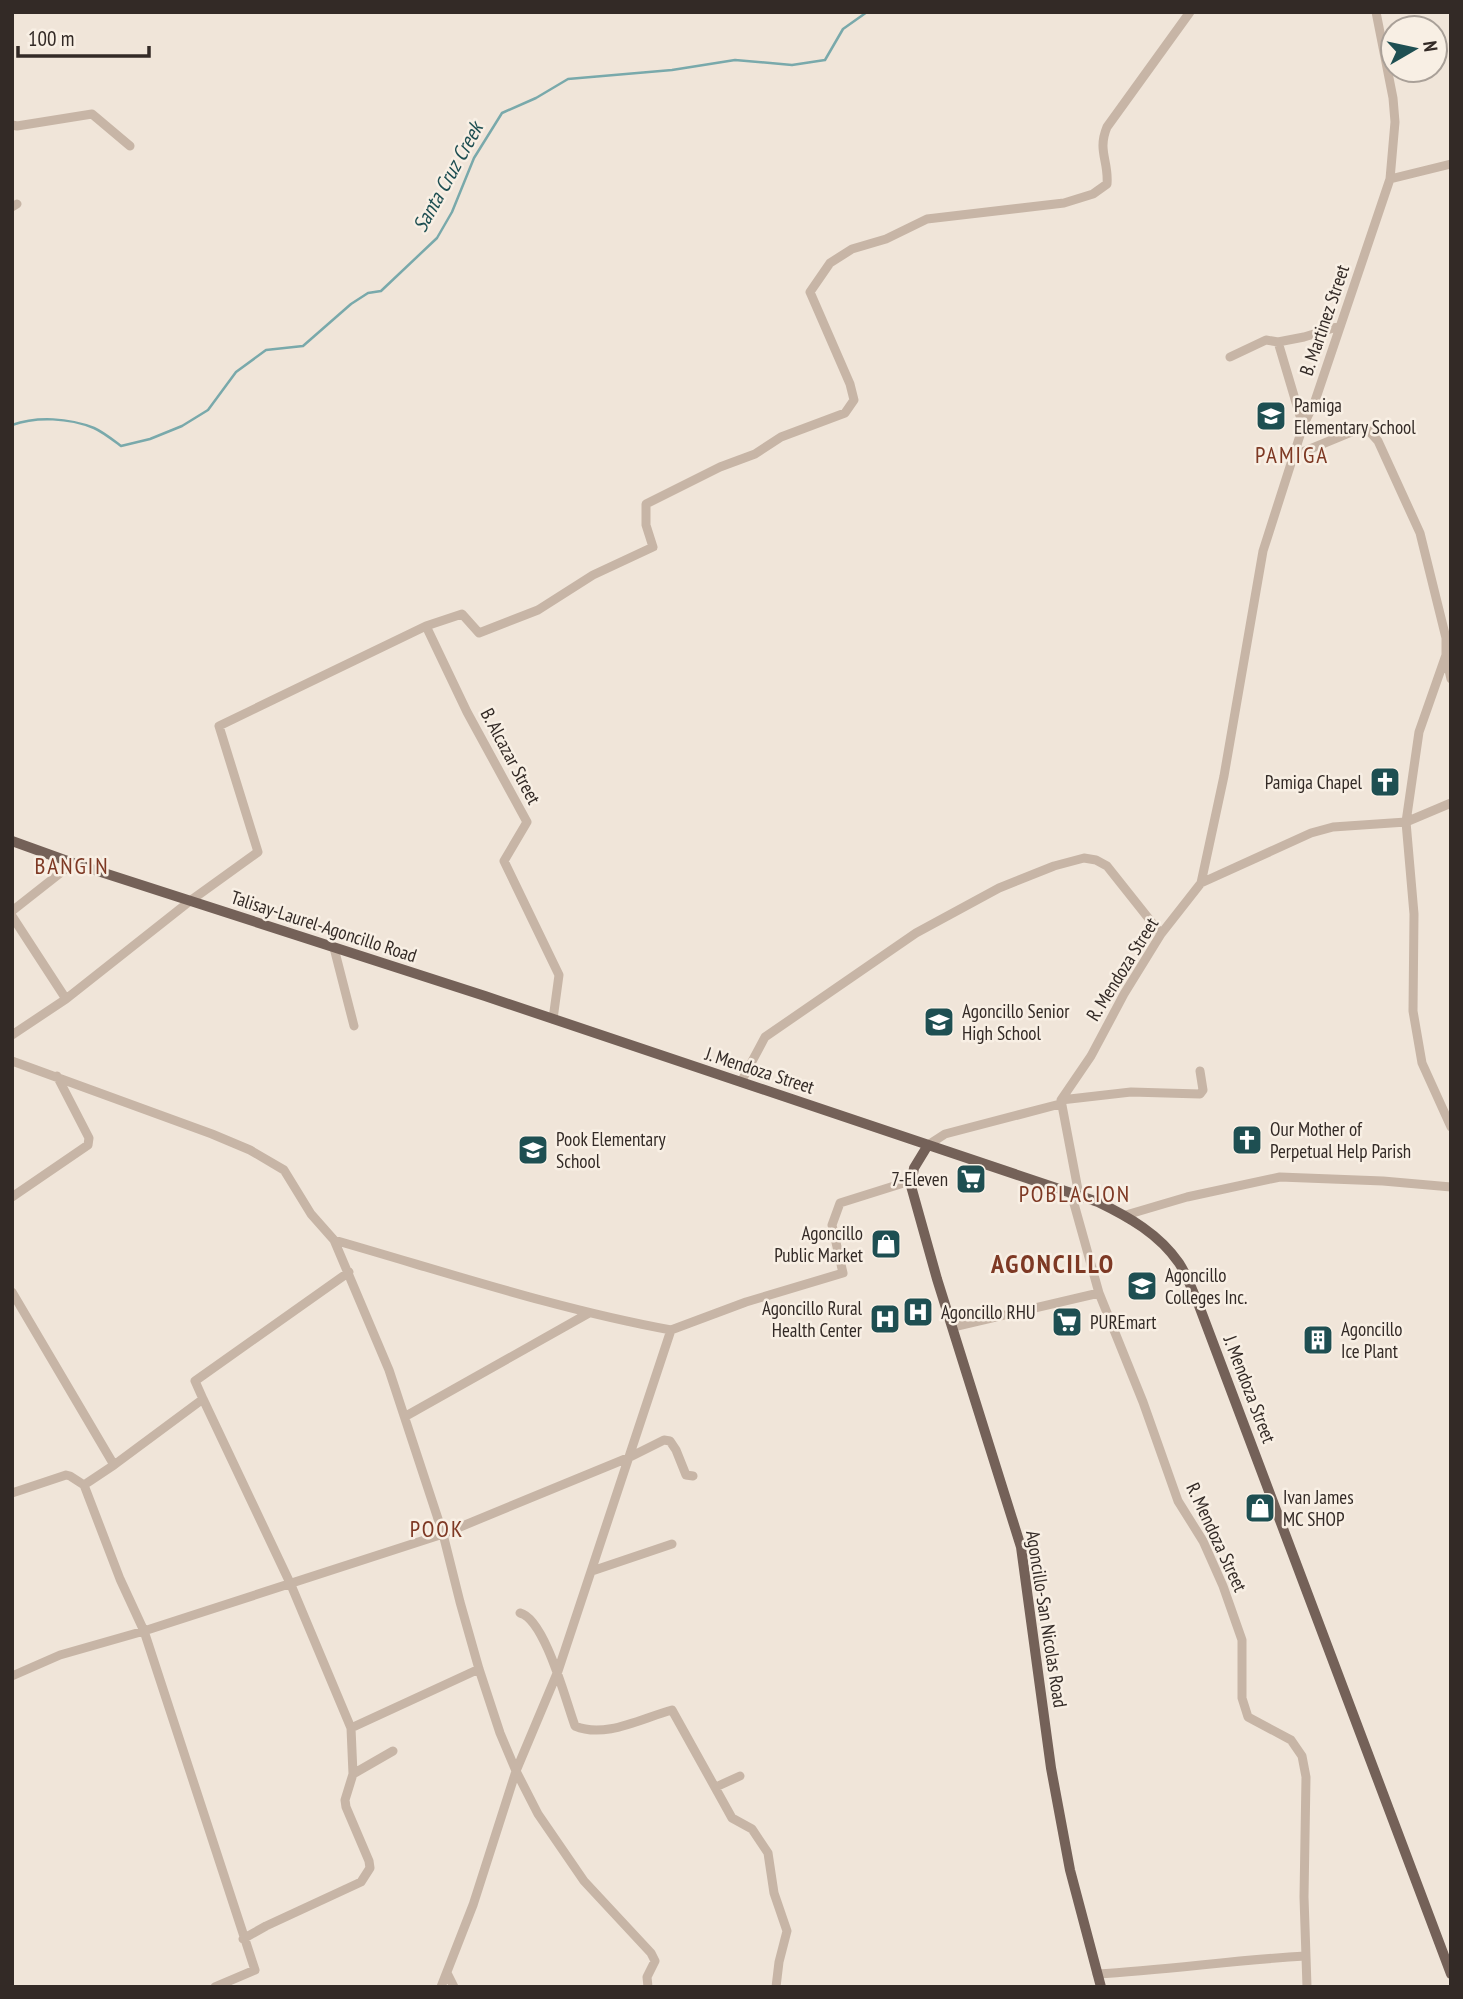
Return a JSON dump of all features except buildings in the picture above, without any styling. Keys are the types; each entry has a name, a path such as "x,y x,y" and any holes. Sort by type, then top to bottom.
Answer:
{"main road":[{"name":"Talisay-Laurel-Agoncillo Road","path":"12,841 625,1044"},
{"name":"J. Mendoza Street","path":"625,1044 1075,1194 1126,1215 1160,1240 1181,1265 1198,1303 1451,1974"},
{"path":"911,1181 914,1168 928,1145"},
{"name":"Agoncillo-San Nicolas Road","path":"911,1181 937,1279 1021,1547 1055,1793 1070,1870 1101,1987"}],"street":[{"path":"12,1035 66,999 190,901 258,852 219,726 426,626 462,614 479,633 538,610 593,575 653,547 646,525 646,504 720,467 755,454 781,437 845,413 854,400 850,384 810,292 830,263 852,249 886,239 927,219 1064,203 1093,194 1107,184 1108,172 1102,153 1102,141 1107,127 1190,12"},
{"name":"B. Martinez Street","path":"1201,883 1224,776 1263,551 1303,426 1315,401 1390,179 1395,121 1376,12"},
{"path":"12,125 92,114 130,146"},
{"path":"1390,179 1451,164"},
{"path":"1230,357 1266,340 1278,342 1340,326"},
{"path":"1278,342 1303,426"},
{"path":"1293,456 1361,428 1369,430 1377,439 1420,533 1446,638 1451,680"},
{"name":"B. Alcazar Street","path":"426,626 467,712 527,822 504,860 559,975 553,1019"},
{"path":"1446,655 1419,732 1406,821 1414,914 1413,1011 1422,1063 1451,1127"},
{"path":"1201,883 1311,833 1333,827 1406,821 1451,803"},
{"path":"741,1082 765,1037 798,1012 916,933 999,888 1054,866 1084,858 1107,866 1161,934"},
{"path":"66,999 12,913 73,863"},
{"name":"R. Mendoza Street","path":"1201,883 1161,934 1124,994 1091,1056 1061,1102 1075,1194 1099,1293 1143,1402 1178,1501 1203,1541 1223,1586 1242,1640 1242,1698 1248,1717 1291,1740 1302,1756 1306,1777 1307,1987"},
{"path":"334,948 354,1026"},
{"path":"12,1061 250,1150 284,1170 311,1214 334,1240 406,1416 500,1733 538,1814 584,1881 651,1953 654,1961 647,1977 648,1987"},
{"path":"928,1145 945,1134 1061,1102 1131,1092 1200,1094 1203,1090 1200,1071"},
{"path":"12,1197 88,1145 89,1138 57,1076"},
{"path":"1126,1215 1187,1197 1280,1177 1451,1187"},
{"path":"334,1240 589,1313 671,1330 746,1302 843,1273 832,1225 840,1203 911,1181"},
{"path":"243,1939 361,1882 368,1873 369,1861 345,1800 353,1774 351,1728 291,1585 195,1381 349,1272"},
{"path":"12,1292 114,1465"},
{"path":"953,1327 1099,1293"},
{"path":"406,1416 589,1313"},
{"path":"441,1987 473,1905 516,1771 558,1671 671,1330"},
{"path":"84,1485 203,1399"},
{"path":"12,1676 60,1655 291,1585 443,1534 630,1457 664,1440 670,1441 677,1450 686,1475 693,1476"},
{"path":"12,1493 65,1475 84,1485 120,1579 144,1631 255,1970 215,1987"},
{"path":"592,1571 672,1544"},
{"path":"520,1613 531,1618 558,1671 575,1726 588,1732 603,1731 672,1710 732,1818 752,1829 768,1853 774,1893 787,1931 776,1987"},
{"path":"351,1728 480,1669"},
{"path":"353,1774 393,1751"},
{"path":"716,1787 740,1776"},
{"path":"1097,1974 1157,1971 1235,1960 1305,1956"},
{"path":"447,1973 454,1987"}],"waterway":[{"name":"Santa Cruz Creek","path":"12,425 42,419 74,422 97,430 121,446 150,439 182,426 208,410 236,372 266,350 303,346 351,304 368,293 381,291 437,238 452,212 474,158 502,113 536,98 568,79 672,70 735,60 792,65 825,60 843,29 867,12"}],"place":[{"name":"Pamiga Elementary School","path":"1271,416"},
{"name":"Pamiga Chapel","path":"1385,782"},
{"name":"Agoncillo Senior High School","path":"939,1022"},
{"name":"Our Mother of Perpetual Help Parish","path":"1247,1140"},
{"name":"Pook Elementary School","path":"533,1150"},
{"name":"7-Eleven","path":"971,1179"},
{"name":"Agoncillo Public Market","path":"886,1244"},
{"name":"Agoncillo Colleges Inc.","path":"1142,1286"},
{"name":"Agoncillo RHU","path":"918,1312"},
{"name":"Agoncillo Rural Health Center","path":"885,1319"},
{"name":"PUREmart","path":"1067,1322"},
{"name":"Agoncillo Ice Plant","path":"1318,1340"},
{"name":"Ivan James MC SHOP","path":"1260,1508"}],"district":[{"name":"PAMIGA","path":"1292,455"},
{"name":"BANGIN","path":"72,866"},
{"name":"POBLACION","path":"1075,1194"},
{"name":"AGONCILLO","path":"1053,1264"},
{"name":"POOK","path":"437,1529"}]}
